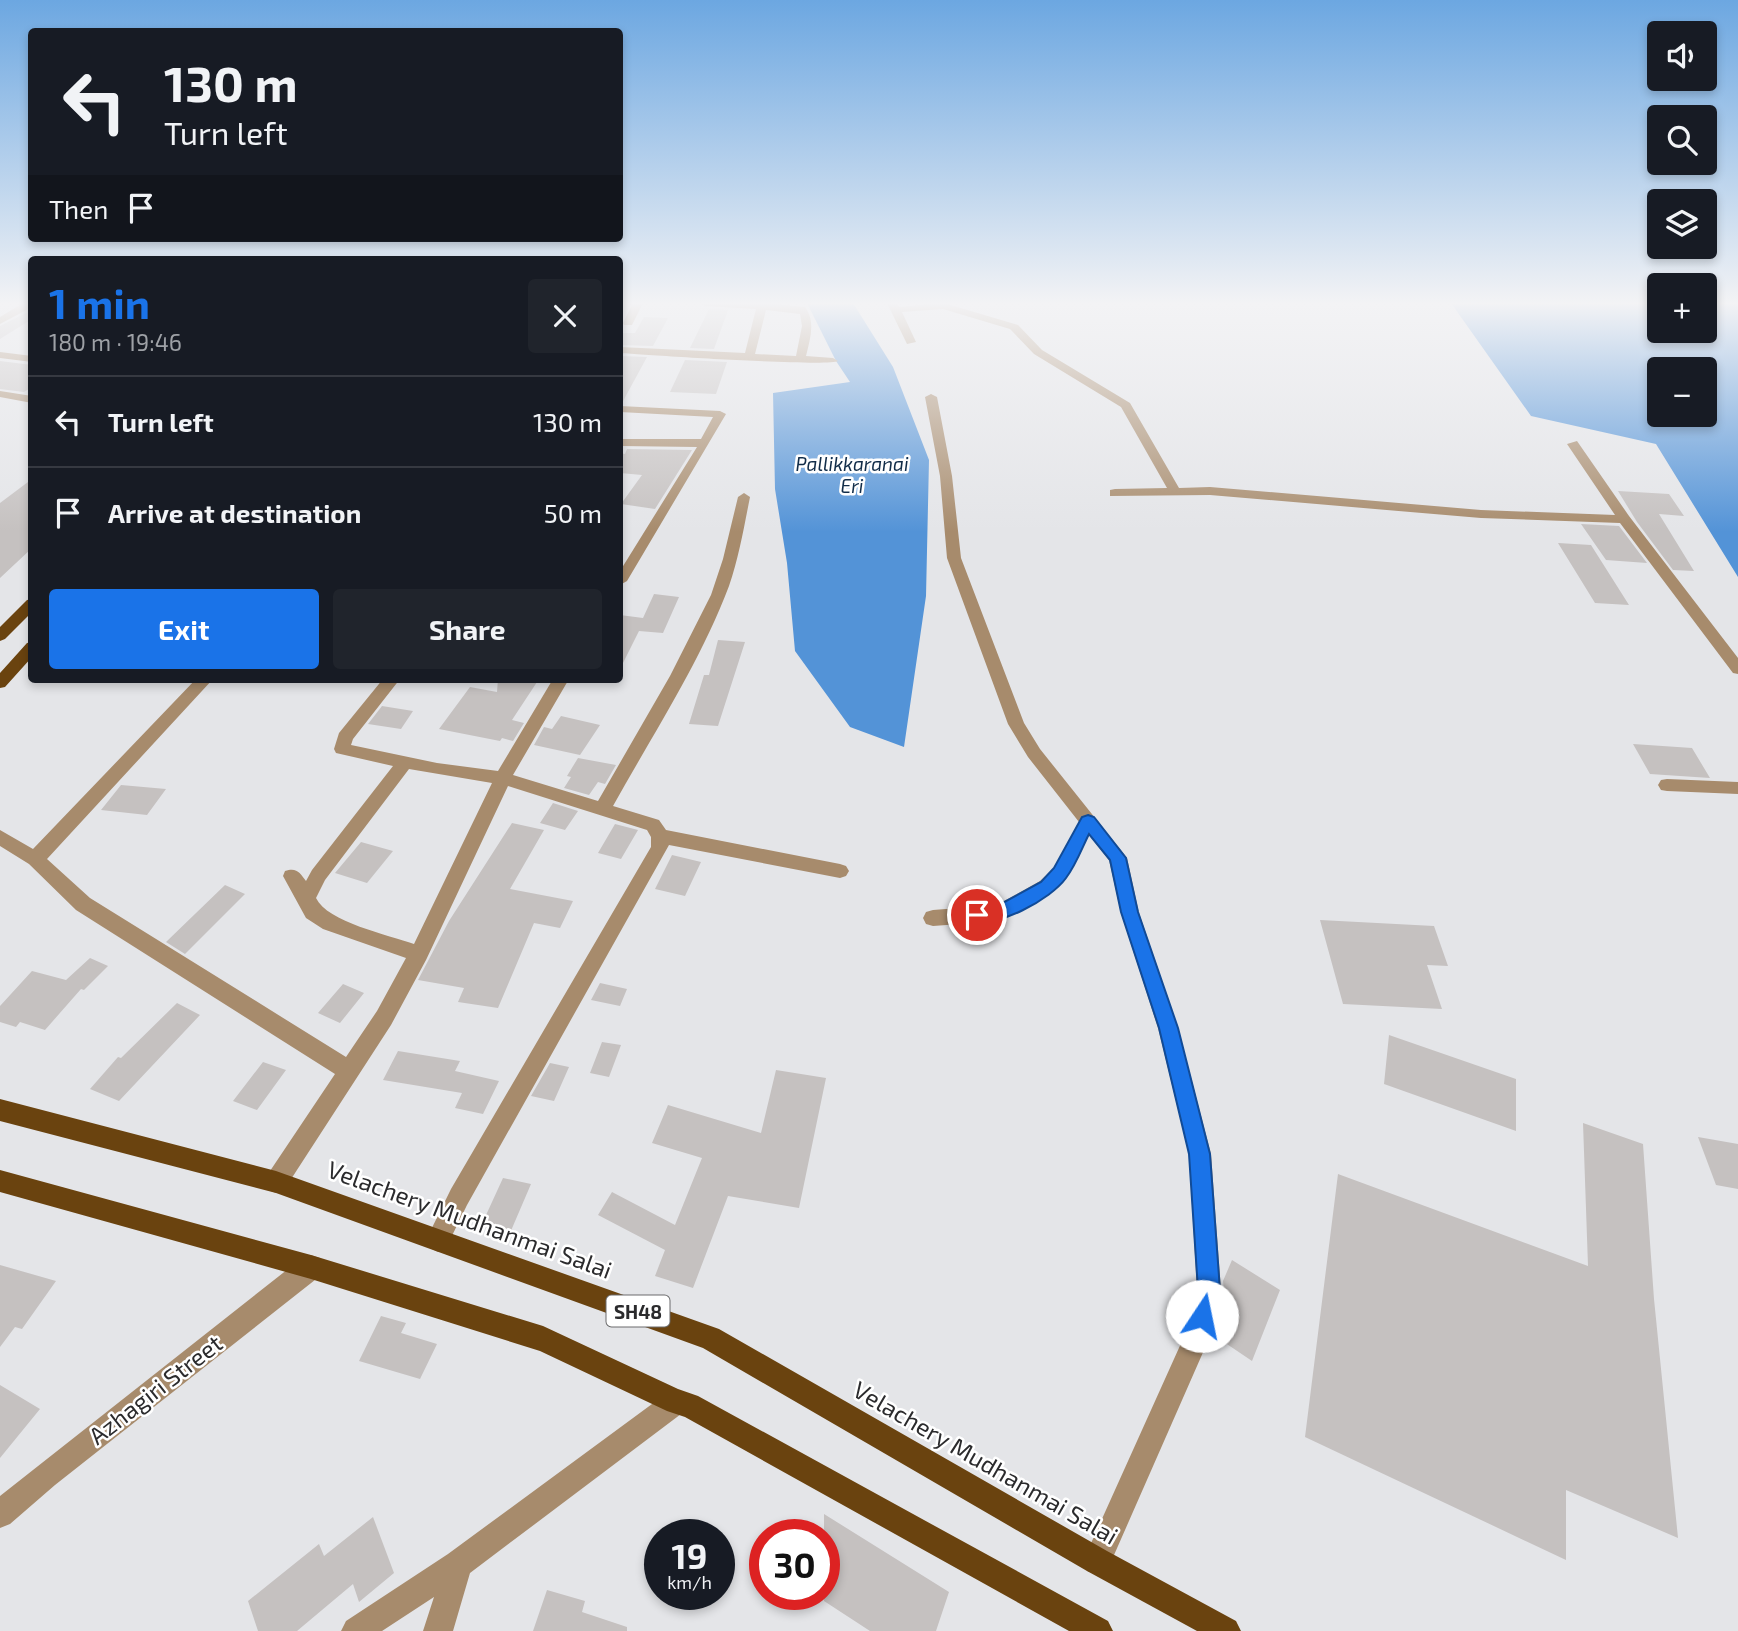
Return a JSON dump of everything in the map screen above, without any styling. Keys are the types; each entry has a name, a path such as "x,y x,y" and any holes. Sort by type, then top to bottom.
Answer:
{"main road":[{"path":"0,636 28,607"},
{"path":"0,683 28,652"},
{"name":"Velachery Mudhanmai Salai","path":"0,1110 276,1182 710,1338 1097,1561 1226,1631"},
{"path":"0,1181 311,1267 543,1339 676,1402 689,1405 1098,1631"}],"street":[{"path":"1083,379 1126,405 1176,493"},
{"path":"0,394 28,399"},
{"path":"931,397 946,476 954,558 1016,724 1034,753 1118,858 1130,912 1168,1028 1200,1154 1209,1290 1195,1341 1097,1561"},
{"path":"623,409 720,414 623,576"},
{"path":"623,442 705,443"},
{"path":"1573,444 1624,519 1738,669"},
{"path":"1115,494 1210,491 1481,514 1624,519"},
{"path":"603,808 667,695 718,594 732,553 744,497"},
{"path":"35,859 201,683"},
{"path":"389,683 345,737 342,749 503,778 653,825 660,836 660,848 459,1197 438,1240"},
{"path":"276,1182 384,1018 419,954 503,778 559,683"},
{"path":"307,898 318,875 405,762"},
{"path":"1667,785 1738,788"},
{"path":"933,918 1000,914 1047,887 1060,873 1088,821"},
{"path":"660,836 841,871"},
{"path":"0,837 35,859 83,904 349,1071"},
{"path":"292,876 313,912 330,923 419,954"},
{"name":"Azhagiri Street","path":"0,1514 45,1475 311,1267"},
{"path":"356,1631 458,1564 676,1402"},
{"path":"438,1631 458,1564"}],"water":[{"name":"Pallikkaranai Eri","path":"848,379 898,379 929,460 926,596 904,747 850,727 795,651 787,563 775,489 773,393 850,382"},
{"path":"1505,379 1647,379 1647,427 1717,427 1717,379 1738,379 1738,577 1656,444 1531,416"}],"building":[{"path":"0,379 28,379 28,390 24,392 0,389"},
{"path":"623,379 635,379 623,401"},
{"path":"676,379 721,379 716,394 670,392"},
{"path":"627,449 692,450 655,509 623,504 642,475 623,473"},
{"path":"28,482 28,552 0,578 0,503"},
{"path":"1618,491 1669,494 1684,516 1659,514 1694,571 1673,570 1637,522"},
{"path":"1581,524 1619,526 1647,563 1606,560"},
{"path":"1558,543 1591,545 1629,605 1595,603"},
{"path":"654,594 679,597 663,633 639,631 623,663 623,615 643,618"},
{"path":"718,640 745,642 718,726 689,724 704,675 709,675"},
{"path":"498,683 536,683 512,720 524,723 513,741 439,729 470,687 497,692"},
{"path":"382,706 413,711 401,729 368,724"},
{"path":"561,716 600,725 580,755 534,745 544,727 552,729"},
{"path":"1633,744 1692,748 1710,778 1650,774"},
{"path":"578,758 616,765 605,784 598,782 589,795 564,788 571,777 567,776"},
{"path":"121,785 166,789 147,815 101,810"},
{"path":"553,803 578,811 565,830 540,823"},
{"path":"512,823 544,830 510,889 573,901 560,928 534,923 498,1008 458,1002 464,988 418,980 449,921"},
{"path":"615,824 638,830 621,859 598,853"},
{"path":"361,842 393,851 367,883 335,873"},
{"path":"672,855 701,862 685,896 655,889"},
{"path":"225,885 245,894 185,954 166,942"},
{"path":"1320,920 1434,926 1448,966 1427,965 1442,1009 1343,1004"},
{"path":"90,958 108,966 84,990 81,989 45,1030 20,1022 16,1027 0,1022 0,1006 32,971 66,980"},
{"path":"600,983 627,989 620,1006 591,1000"},
{"path":"343,984 364,993 340,1023 318,1013"},
{"path":"177,1003 200,1015 119,1101 90,1089 118,1057 121,1058"},
{"path":"1389,1035 1516,1079 1516,1131 1384,1084"},
{"path":"602,1042 621,1045 609,1077 590,1073"},
{"path":"398,1051 460,1061 455,1071 499,1081 483,1114 455,1108 462,1093 383,1080"},
{"path":"263,1062 286,1070 257,1110 233,1101"},
{"path":"550,1063 569,1067 554,1101 531,1096"},
{"path":"776,1070 826,1078 799,1208 728,1196 693,1288 655,1276 665,1250 598,1215 612,1192 675,1225 702,1158 652,1143 668,1105 761,1133"},
{"path":"1583,1123 1643,1144 1654,1299 1678,1538 1566,1490 1566,1560 1305,1437 1338,1174 1588,1266"},
{"path":"1698,1137 1738,1144 1738,1189 1716,1185"},
{"path":"503,1178 531,1184 510,1233 481,1226"},
{"path":"1232,1260 1280,1290 1252,1361 1212,1334 1224,1291 1223,1281"},
{"path":"0,1265 56,1281 22,1329 15,1327 0,1347"},
{"path":"381,1316 406,1323 401,1333 437,1344 420,1379 359,1361"},
{"path":"0,1385 40,1409 0,1458"},
{"path":"373,1517 394,1573 359,1602 353,1584 297,1631 258,1631 248,1601 319,1544 324,1556"},
{"path":"840,1524 949,1592 936,1631 870,1631 838,1610 840,1610"},
{"path":"547,1590 585,1601 582,1612 627,1627 627,1631 533,1631"}],"route":[{"path":"977,915 1000,914 1047,887 1060,873 1088,821 1118,858 1130,912 1168,1028 1200,1154 1209,1290 1202,1316"}]}
